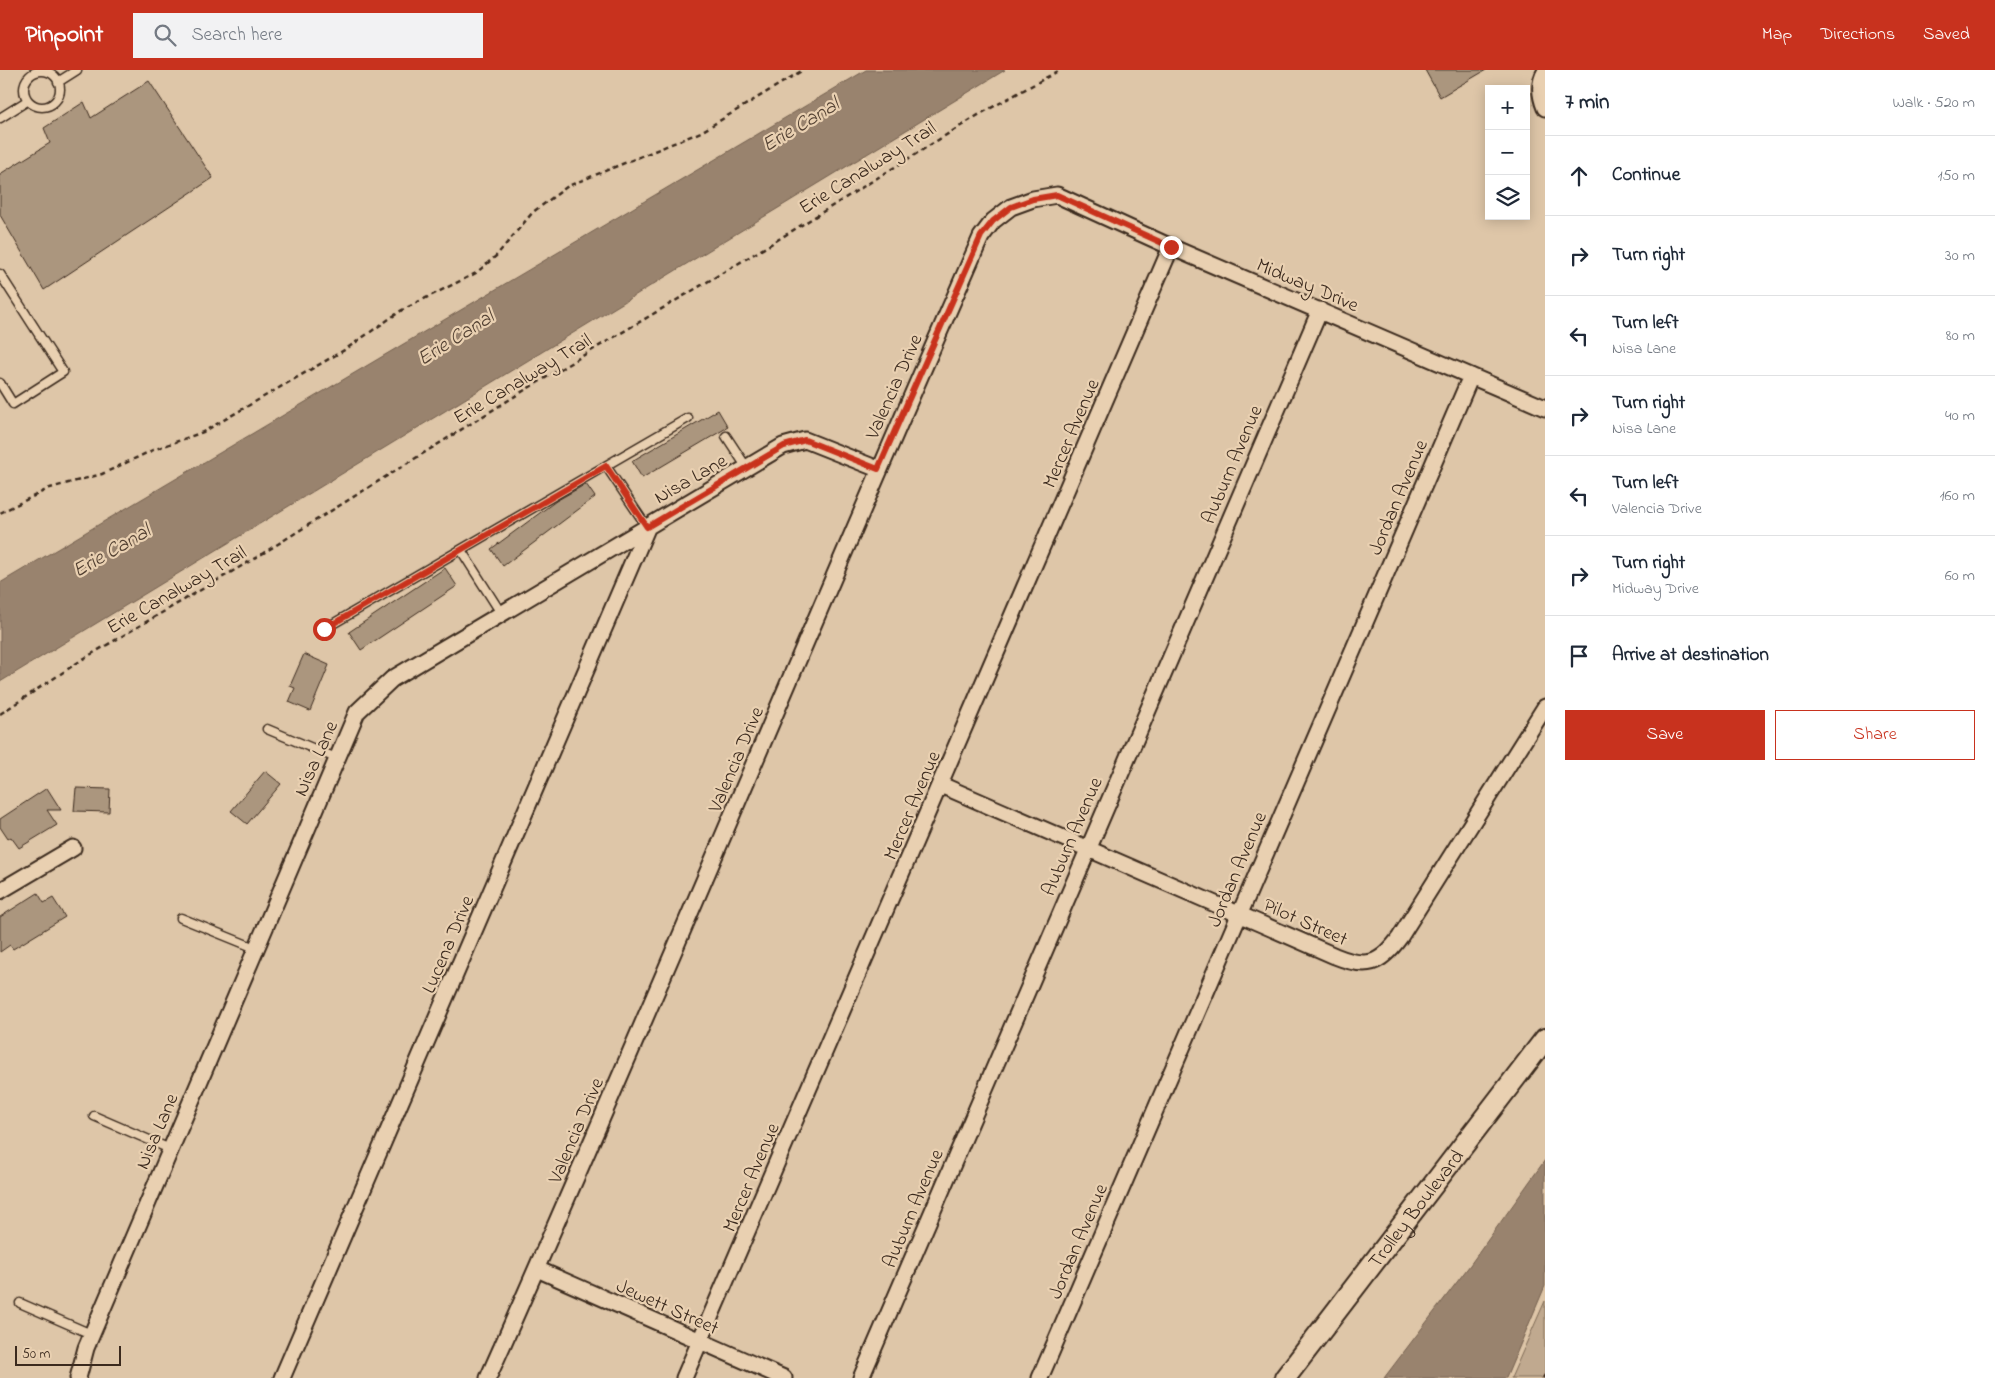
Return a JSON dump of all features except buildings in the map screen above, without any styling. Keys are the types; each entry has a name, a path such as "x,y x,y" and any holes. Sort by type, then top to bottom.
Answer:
{"street":[{"path":"1545,72 1540,87 1541,98 1545,108"},
{"name":"Midway Drive","path":"1057,195 1171,247 1545,408"},
{"name":"Valencia Drive","path":"488,1378 765,740 878,469 981,236 993,221 1011,207 1033,199 1057,195"},
{"name":"Mercer Avenue","path":"684,1378 941,785 1171,247"},
{"name":"Auburn Avenue","path":"861,1378 1320,310"},
{"name":"Jordan Avenue","path":"1040,1378 1471,376"},
{"name":"Nisa Lane","path":"78,1378 80,1362 357,712 392,679 501,612 784,446 805,440 878,469"},
{"name":"Lucena Drive","path":"282,1378 648,526"},
{"name":"Pilot Street","path":"941,785 1352,963 1367,964 1381,959 1400,937 1545,707"},
{"path":"0,891 72,848"},
{"name":"Trolley Boulevard","path":"1285,1378 1545,1039"},
{"name":"Jewett Street","path":"536,1269 784,1378"}],"lane":[{"path":"58,82 77,70"},
{"path":"44,71 55,76 60,87 58,99 49,106 37,107 27,101 23,89 24,83 32,74 44,71"},
{"path":"0,118 27,101"},
{"path":"0,274 63,372 13,404 0,383"},
{"path":"324,629 688,418"},
{"path":"726,436 747,468"},
{"path":"606,466 648,526"},
{"path":"461,550 501,612"},
{"path":"267,729 336,758"},
{"path":"181,918 256,948"},
{"path":"94,1116 170,1149"},
{"path":"20,1303 92,1334"}],"path":[{"path":"0,513 50,488 102,474 153,450 203,432 346,349 402,310 476,273 496,256 533,212 568,186 701,132 803,70"},
{"name":"Erie Canalway Trail","path":"0,714 83,659 257,558 520,393 762,249 980,114 1060,70"}],"shaded area":[{"path":"1545,1301 1545,1378 1511,1378"}],"water":[{"name":"Erie Canal","path":"866,70 1005,70 0,682 0,583"},
{"path":"1545,1160 1545,1286 1506,1378 1384,1378 1470,1265"}],"route":[{"path":"324,629 606,466 647,527 784,446 805,440 878,469 981,236 993,221 1011,207 1033,199 1057,195 1171,247"}]}
